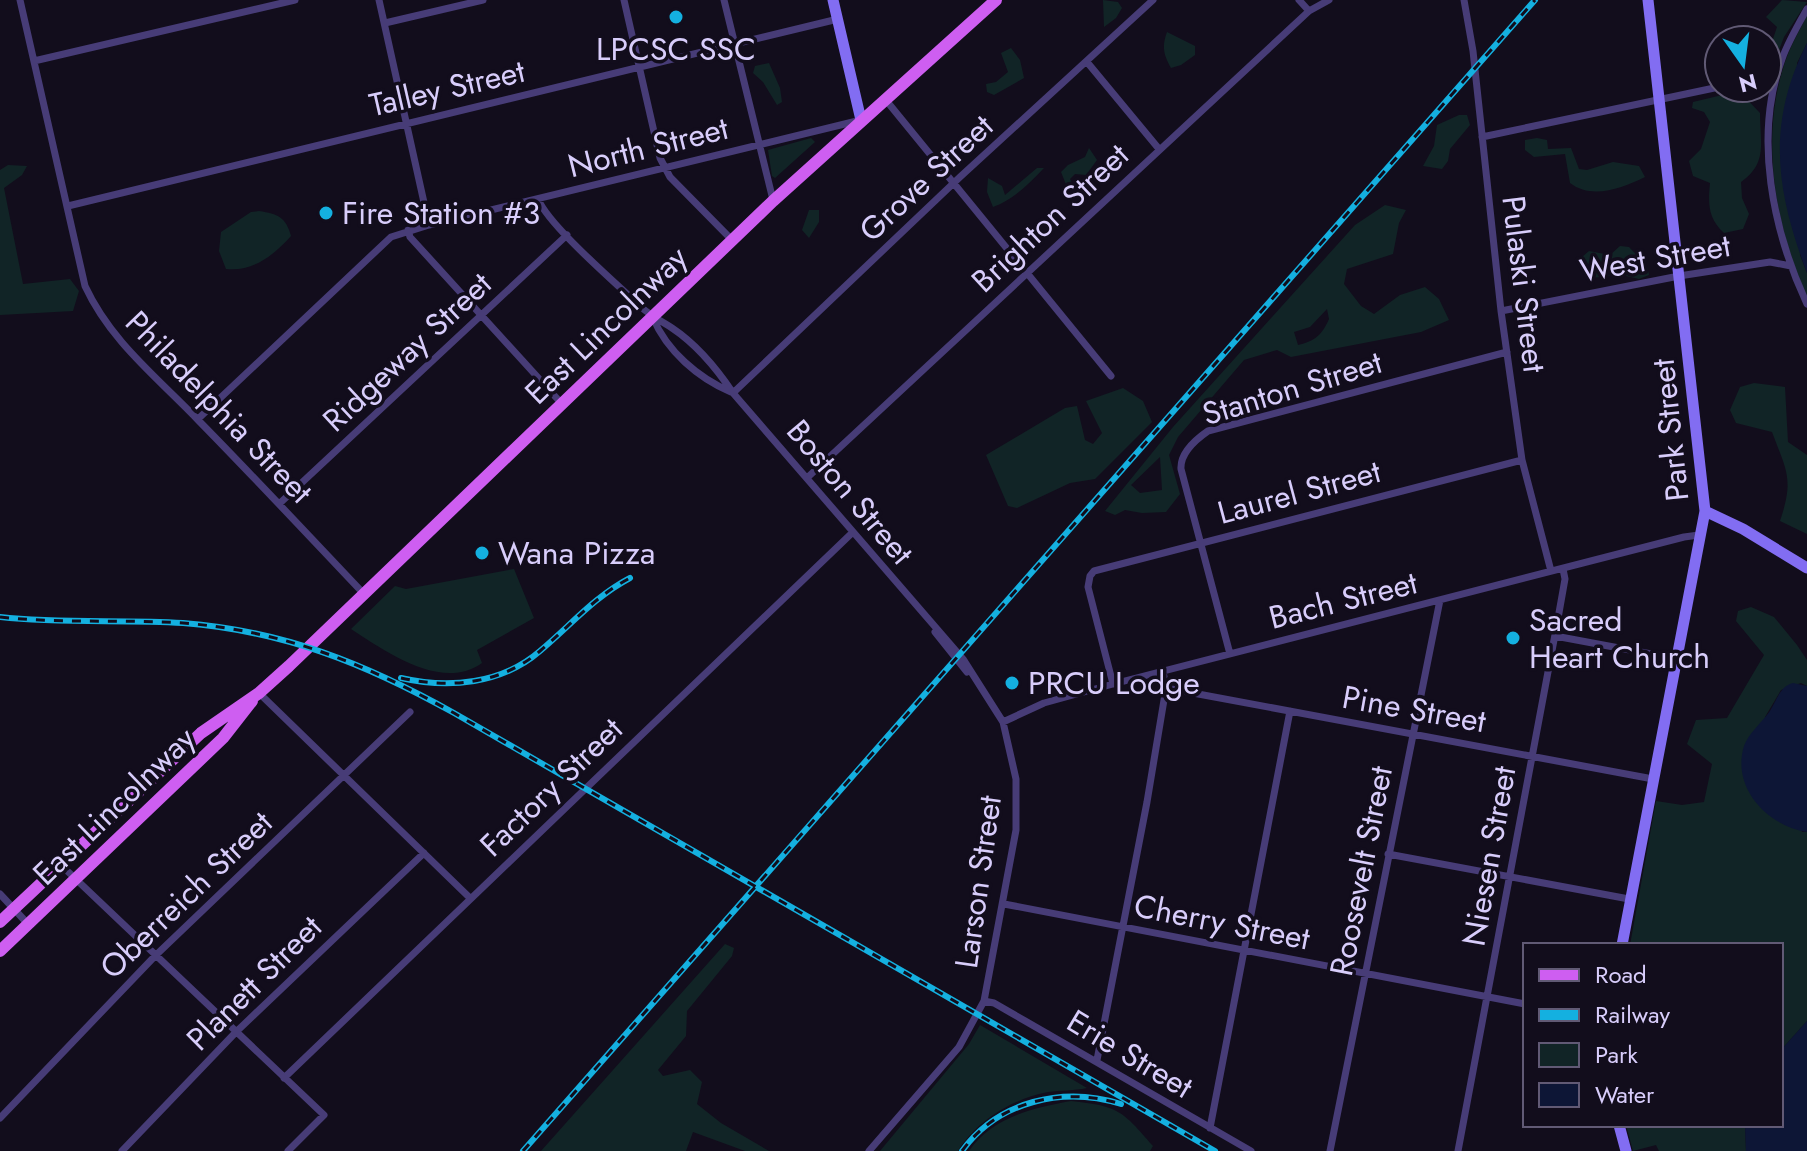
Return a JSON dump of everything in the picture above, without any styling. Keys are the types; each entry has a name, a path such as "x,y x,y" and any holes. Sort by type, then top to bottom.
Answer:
{"main road":[{"name":"East Lincolnway","path":"0,951 223,738 259,693 732,240 996,0"},
{"name":"East Lincolnway","path":"0,922 201,733 259,693"}],"street":[{"name":"Philadelphia Street","path":"20,0 85,286 94,306 125,349 198,419 364,594"},
{"path":"34,61 295,0"},
{"path":"379,0 429,225"},
{"path":"385,23 483,0"},
{"path":"624,0 660,158 677,185 732,240"},
{"path":"724,0 759,144"},
{"path":"833,0 861,120"},
{"name":"Grove Street","path":"733,393 1153,0"},
{"path":"1299,0 1309,11"},
{"name":"Brighton Street","path":"808,477 1309,11 1329,0"},
{"name":"Pulaski Street","path":"1464,0 1473,51 1501,311 1522,460 1551,571"},
{"name":"Park Street","path":"1622,943 1705,511 1648,0"},
{"path":"1783,56 1807,9"},
{"name":"Talley Street","path":"68,206 838,19"},
{"path":"1087,62 1159,149"},
{"path":"1482,137 1703,90"},
{"path":"885,99 1111,376"},
{"path":"1772,104 1769,136 1775,208 1791,266 1807,304"},
{"name":"North Street","path":"198,419 391,237 408,230 861,120"},
{"name":"North Street","path":"759,144 773,201"},
{"name":"Boston Street","path":"538,199 542,208 567,235 653,318 673,329 716,368 733,393 930,623 948,650 980,686 1003,722"},
{"path":"408,230 410,237 562,404"},
{"name":"Ridgeway Street","path":"279,504 567,235"},
{"name":"West Street","path":"1770,262 1786,250"},
{"name":"West Street","path":"1501,311 1679,276 1770,262 1791,266"},
{"name":"Boston Street","path":"653,318 662,339 693,369 733,393"},
{"name":"Stanton Street","path":"1200,543 1181,460 1208,431 1507,352"},
{"name":"Laurel Street","path":"1113,684 1088,587 1090,576 1101,569 1522,460"},
{"path":"1705,511 1743,529 1807,568"},
{"name":"Factory Street","path":"284,1078 853,532"},
{"name":"Bach Street","path":"1003,722 1044,703 1113,684 1699,535"},
{"path":"1200,543 1230,654"},
{"name":"Niesen Street","path":"1458,1151 1555,636 1565,579 1563,569"},
{"name":"Roosevelt Street","path":"1330,1151 1440,600"},
{"path":"1555,636 1678,659"},
{"path":"1097,1060 1166,688 1163,671"},
{"name":"Pine Street","path":"1166,688 1653,779"},
{"path":"259,693 470,898"},
{"path":"1210,1128 1290,711"},
{"name":"Oberreich Street","path":"0,1118 155,956 410,712"},
{"name":"Larson Street","path":"869,1151 959,1047 984,1001 1004,904 1017,816 1016,779 1003,722"},
{"name":"Planett Street","path":"122,1151 236,1032 424,853"},
{"path":"1388,854 1629,899"},
{"path":"61,865 324,1115 288,1151"},
{"path":"0,894 28,924"},
{"name":"Cherry Street","path":"1004,904 1523,1004"},
{"name":"Erie Street","path":"984,1001 994,1003 1097,1060 1251,1151"},
{"path":"1620,1127 1626,1151"}],"green space":[{"path":"1103,0 1118,2 1122,8 1116,18 1104,27"},
{"path":"1782,0 1807,2 1783,40 1783,24 1774,24 1766,17"},
{"path":"1807,15 1807,43 1797,63 1800,255 1807,273 1807,297 1786,238 1774,177 1774,115 1776,104 1783,104 1783,71"},
{"path":"1167,32 1195,46 1195,55 1171,68 1164,50"},
{"path":"1011,48 1020,60 1024,78 994,95 987,92 986,84 996,82 1008,72 1001,53"},
{"path":"769,63 780,88 782,102 777,105 763,82 753,73 755,66"},
{"path":"1703,100 1703,104 1751,104 1760,113 1759,160 1750,175 1741,182 1742,198 1749,214 1743,229 1724,233 1710,210 1710,183 1693,176 1689,161 1701,149 1710,122 1704,112 1692,108 1693,102"},
{"path":"1459,115 1467,115 1470,125 1450,149 1448,161 1442,169 1423,166 1434,146 1437,125"},
{"path":"811,138 815,142 775,178 772,176 768,150"},
{"path":"1525,140 1547,140 1548,149 1571,148 1579,169 1587,170 1613,162 1639,166 1645,177 1607,190 1579,188 1570,183 1565,154 1534,157 1525,150"},
{"path":"1089,148 1097,160 1086,175 1075,174 1070,179 1075,189 1067,187 1061,172 1085,157"},
{"path":"8,165 27,166 22,175 4,188 23,284 70,279 79,291 73,311 0,315 0,170"},
{"path":"1037,168 1044,168 1014,195 993,207 987,192 988,178 1002,186 1005,195"},
{"path":"1385,205 1406,210 1399,223 1393,254 1347,269 1344,284 1361,306 1374,314 1400,295 1425,287 1439,299 1449,320 1421,332 1291,357 1277,350 1244,360 1178,437 1169,455 1180,494 1166,512 1125,510 1115,515 1105,511 1173,427 1355,225","holes":["1327,309 1329,319 1321,333 1298,345 1294,332 1310,327","1160,457 1162,490 1140,493 1131,485"]},
{"path":"809,210 819,210 819,222 809,238 802,230"},
{"path":"259,211 280,218 287,224 291,236 262,261 245,268 226,269 219,251 221,232 251,212"},
{"path":"1620,246 1629,247 1647,266 1649,275 1639,279 1622,275 1590,278 1583,272 1582,257 1589,251 1610,255"},
{"path":"1754,383 1785,387 1788,442 1807,455 1807,534 1780,521 1788,485 1772,432 1736,423 1730,410 1740,387"},
{"path":"1123,388 1143,401 1152,422 1095,479 1070,483 1017,508 1008,506 986,455 1065,408 1077,406 1085,440 1093,444 1102,433 1086,401"},
{"path":"514,569 534,618 477,650 482,663 466,671 449,673 414,665 351,629 395,586 406,589"},
{"path":"1751,607 1774,617 1807,660 1807,686 1801,683 1781,690 1765,717 1802,832 1807,832 1807,1021 1783,1048 1783,943 1630,943 1656,801 1682,805 1704,802 1712,764 1687,744 1696,720 1727,718 1764,655 1736,621 1738,611"},
{"path":"725,944 734,948 732,956 687,1011 686,1036 658,1070 663,1076 690,1070 702,1082 697,1104 721,1123 769,1151 745,1151 693,1132 686,1151 541,1151"},
{"path":"980,1025 1087,1088 1048,1092 1009,1105 975,1130 958,1151 880,1151 969,1044"},
{"path":"1071,1101 1099,1105 1118,1112 1134,1124 1153,1146 1150,1151 969,1151 978,1139 1001,1122 1028,1111"},
{"path":"1627,1127 1745,1127 1746,1151 1659,1151 1656,1145 1633,1151"}],"water":[{"path":"1807,43 1807,273 1788,214 1780,158 1785,102"},
{"path":"1793,683 1807,686 1807,832 1779,822 1766,813 1748,790 1741,762 1749,737 1782,690"},
{"path":"1807,1021 1807,1151 1746,1151 1745,1127 1783,1127 1783,1048"}],"railway":[{"path":"523,1151 1535,0"},
{"path":"401,678 456,683 509,671 540,651 594,603 630,578"},
{"path":"0,617 220,627 290,642 389,679 454,713 1215,1151"},
{"path":"962,1151 994,1120 1033,1102 1077,1097 1121,1104"}],"place":[{"name":"LPCSC SSC","path":"676,17"},
{"name":"Fire Station #3","path":"326,213"},
{"name":"Wana Pizza","path":"482,553"},
{"name":"Sacred Heart Church","path":"1513,638"},
{"name":"PRCU Lodge","path":"1012,683"}]}
